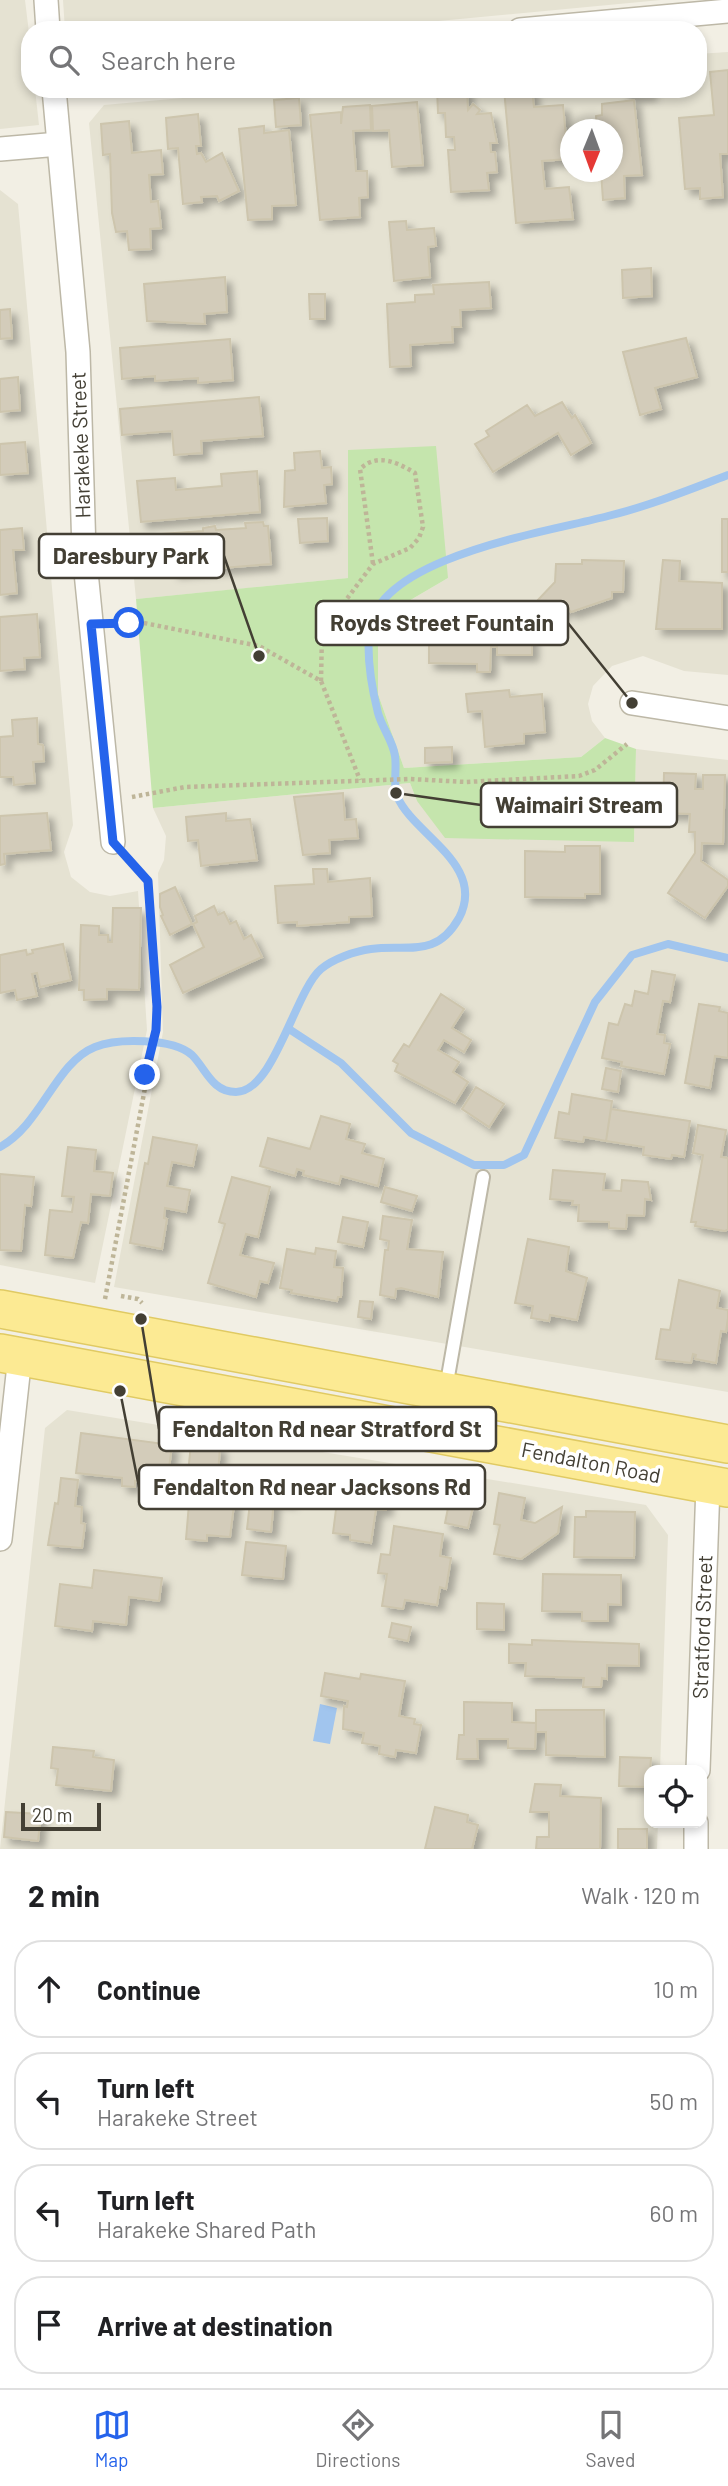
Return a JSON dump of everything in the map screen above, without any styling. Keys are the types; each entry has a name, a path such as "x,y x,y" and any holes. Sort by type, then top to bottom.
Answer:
{"main road":[{"name":"Fendalton Road","path":"0,1309 728,1444"},
{"name":"Fendalton Road","path":"10,1354 718,1486"}],"street":[{"path":"46,0 47,21"},
{"path":"619,21 728,11"},
{"name":"Harakeke Street","path":"55,98 78,352 84,552 113,842"},
{"path":"0,149 59,145"},
{"path":"632,703 728,719"},
{"path":"0,1539 10,1354"},
{"name":"Stratford Street","path":"698,1765 718,1486"},
{"path":"696,1828 696,1849"}],"lane":[{"path":"445,1392 483,1177"}],"path":[{"path":"360,780 320,681 322,632 373,564 410,548 419,538 423,527 415,473 391,460 366,463 360,469 373,564"},
{"path":"91,624 139,622 259,646 320,681"},
{"path":"107,800 185,787 410,779 466,782 579,776 595,771 626,744"},
{"path":"103,1310 145,1075 156,1030 148,881 113,842"}],"shaded area":[{"path":"0,0 25,0 28,21 21,21 21,98 36,98 39,125 0,129"},
{"path":"63,0 661,0 438,21 64,21"},
{"path":"728,52 728,675 684,671 643,656 612,666 593,686 588,704 592,721 605,738 581,757 404,768 378,694 378,619 448,578 348,450 349,578 136,599 89,123 104,105 183,98 707,98 707,53"},
{"path":"0,190 18,204 73,825 64,852 71,877 90,892 110,896 138,891 147,1030 95,1283 0,1265"},
{"path":"636,749 728,760 728,1392 114,1287 163,1032 158,873 164,860 166,836 153,808 410,783 417,801 634,841"},
{"path":"67,1410 646,1505 668,1535 660,1765 644,1765 644,1828 658,1828 657,1849 0,1849 45,1428"}],"green space":[{"path":"436,446 448,578 378,619 378,694 404,768 581,757 605,738 636,749 634,842 445,838 417,801 410,783 153,808 136,599 348,578 348,450"}],"water":[{"path":"320,1704 337,1708 330,1744 313,1741"}],"building":[{"path":"728,70 728,154 720,154 723,197 700,199 700,188 685,189 679,118 714,115 710,72"},
{"path":"299,98 301,125 276,127 274,100"},
{"path":"437,98 467,98 468,110 473,104 480,110 477,114 491,113 497,143 490,143 491,152 495,152 497,172 487,173 489,190 451,192 448,150 455,150 454,137 446,137 445,113 438,113"},
{"path":"505,98 533,98 534,107 563,105 564,119 560,119 560,160 542,161 545,189 569,187 573,219 516,223"},
{"path":"634,100 642,175 624,176 625,198 603,200 602,182 623,182 623,119 596,119 596,116 602,115 602,104"},
{"path":"417,102 423,165 392,167 389,130 373,131 372,106"},
{"path":"370,105 371,130 353,131 356,171 367,171 368,197 359,198 360,217 320,220 310,115 341,112 341,124 343,107"},
{"path":"198,114 201,146 196,146 197,154 201,153 206,162 222,153 239,191 219,201 217,196 201,197 202,202 183,204 178,148 168,149 166,118"},
{"path":"129,121 132,153 161,150 163,174 149,175 151,202 158,201 161,228 150,229 151,249 129,250 127,231 116,232 112,213 110,154 103,155 101,124"},
{"path":"264,126 264,133 289,130 296,205 272,206 272,219 248,220 239,129"},
{"path":"406,221 407,230 434,228 436,246 428,247 430,277 394,281 389,222"},
{"path":"651,268 652,296 623,298 622,270"},
{"path":"225,277 227,312 204,314 205,324 147,321 144,284"},
{"path":"489,282 491,308 460,310 461,327 452,327 453,342 410,345 411,366 390,367 387,304 415,302 415,295 434,294 433,285"},
{"path":"309,294 325,294 325,319 310,319"},
{"path":"10,309 12,338 0,339 0,310"},
{"path":"686,338 697,377 655,388 661,409 640,415 623,352"},
{"path":"230,339 233,380 198,383 198,378 155,381 155,376 122,379 120,348"},
{"path":"18,377 20,410 0,412 0,379"},
{"path":"259,397 263,436 201,441 202,453 174,455 172,431 122,435 120,409"},
{"path":"562,402 572,418 575,415 591,443 571,455 558,433 493,472 475,444 489,436 486,431 527,405 535,416"},
{"path":"25,442 28,473 0,475 0,444"},
{"path":"320,451 322,468 331,467 332,484 324,485 326,503 284,507 285,471 295,470 294,453"},
{"path":"257,471 260,512 141,522 137,481 175,478 176,490 222,486 221,474"},
{"path":"327,518 328,541 300,543 298,519"},
{"path":"722,519 728,519 728,572 722,572"},
{"path":"263,522 264,526 268,526 271,564 173,572 172,558 163,558 161,534 203,531 203,528 215,526 216,530 246,528 245,523"},
{"path":"22,528 24,550 13,550 17,593 0,595 0,530"},
{"path":"582,560 624,561 623,592 612,592 612,598 571,612 567,607 554,621 536,602 555,582 556,564 582,564"},
{"path":"663,560 680,561 679,581 722,583 722,629 656,629"},
{"path":"495,608 532,608 532,655 497,655 497,647 491,647 490,672 477,672 477,664 429,663 429,640 434,640 434,636 446,636 446,623 466,622 466,617 495,617"},
{"path":"37,614 40,657 24,658 25,669 0,671 0,617"},
{"path":"509,690 510,697 542,694 545,732 524,734 524,743 485,747 482,711 468,712 466,694"},
{"path":"37,718 38,744 43,745 44,761 33,762 35,783 14,785 13,777 0,777 0,737 13,736 12,720"},
{"path":"452,747 452,762 425,763 425,748"},
{"path":"664,773 696,774 695,789 703,789 703,775 725,775 723,844 702,843 701,861 728,880 728,886 705,918 668,893 695,853 695,832 689,832 690,814 663,813"},
{"path":"343,793 345,820 356,819 358,838 329,840 330,853 303,855 294,797"},
{"path":"47,813 51,850 4,854 5,864 0,865 0,816"},
{"path":"226,813 226,821 250,819 257,860 201,866 198,840 188,841 186,817"},
{"path":"565,846 600,846 600,894 585,894 585,898 525,897 525,851 565,852"},
{"path":"313,869 327,869 328,882 370,878 372,916 349,917 349,922 297,926 297,922 278,923 275,886 314,884"},
{"path":"175,887 192,924 170,935 161,916 160,894"},
{"path":"214,906 218,915 224,912 230,924 236,921 244,939 251,935 262,957 183,993 170,965 204,947 193,924 197,922 195,916"},
{"path":"113,908 141,908 139,990 107,989 107,999 84,1000 84,990 79,990 81,925 99,926 99,935 108,935 108,942 112,942"},
{"path":"63,944 71,980 40,987 37,973 32,974 37,996 17,1000 15,990 0,993 0,955 26,950 27,955 33,953 32,950"},
{"path":"652,971 675,975 670,1002 663,1001 657,1034 665,1035 664,1043 670,1044 664,1074 621,1066 622,1062 602,1058 609,1023 618,1025 625,1004 632,1006 635,991 648,994"},
{"path":"441,994 464,1009 452,1028 471,1040 464,1052 444,1040 438,1050 459,1062 453,1072 468,1082 455,1103 395,1071 398,1064 393,1061 404,1044 409,1047"},
{"path":"699,1004 720,1007 719,1011 728,1013 728,1058 715,1056 710,1088 685,1083"},
{"path":"606,1068 621,1071 618,1092 602,1089"},
{"path":"476,1087 504,1104 489,1127 462,1109"},
{"path":"572,1094 612,1101 606,1141 584,1137 583,1142 555,1138 559,1112 569,1114"},
{"path":"611,1109 690,1121 684,1157 672,1155 671,1159 643,1155 644,1147 606,1141"},
{"path":"321,1116 350,1124 346,1139 365,1144 362,1153 384,1159 378,1186 341,1176 339,1184 303,1175 304,1171 297,1169 295,1176 260,1166 268,1138 310,1149"},
{"path":"698,1125 726,1130 721,1157 728,1158 728,1229 725,1231 695,1226 696,1222 691,1222 703,1155 693,1153"},
{"path":"153,1137 197,1145 193,1166 172,1162 167,1186 190,1190 186,1212 165,1208 164,1218 167,1219 162,1249 130,1243 145,1163 148,1164"},
{"path":"68,1147 96,1150 94,1171 113,1173 110,1196 91,1194 88,1223 81,1222 73,1258 45,1255 50,1210 72,1212 74,1197 62,1196"},
{"path":"553,1170 605,1174 603,1190 621,1191 622,1180 648,1182 651,1200 645,1199 644,1216 627,1215 626,1229 609,1228 609,1222 578,1221 579,1205 572,1205 573,1201 550,1199"},
{"path":"0,1174 34,1177 31,1206 25,1205 21,1251 0,1250"},
{"path":"232,1177 270,1187 258,1237 246,1234 240,1255 274,1263 268,1283 260,1281 256,1297 208,1283 225,1224 219,1222"},
{"path":"385,1187 417,1196 412,1211 381,1202"},
{"path":"383,1216 412,1220 407,1249 443,1252 438,1297 401,1288 396,1289 395,1298 380,1295 385,1250 388,1250 389,1241 380,1239"},
{"path":"343,1217 368,1222 363,1247 338,1242"},
{"path":"528,1239 569,1247 566,1271 587,1278 577,1320 550,1315 549,1321 531,1318 533,1306 515,1303"},
{"path":"316,1248 336,1251 334,1267 343,1268 341,1297 338,1297 337,1301 291,1293 292,1290 280,1288 287,1249 315,1254"},
{"path":"679,1280 720,1291 717,1308 728,1310 728,1318 726,1332 721,1331 716,1363 695,1359 696,1355 693,1354 691,1363 656,1359 661,1329 670,1330"},
{"path":"360,1301 373,1302 371,1319 358,1317"},
{"path":"81,1433 172,1445 167,1484 158,1483 158,1490 143,1488 143,1482 135,1481 135,1487 122,1486 122,1478 76,1473"},
{"path":"191,1444 220,1447 218,1475 188,1473"},
{"path":"254,1466 294,1469 290,1502 274,1500 271,1532 247,1529"},
{"path":"360,1477 389,1482 386,1510 376,1509 371,1543 350,1540 350,1535 333,1533 340,1478 359,1480"},
{"path":"61,1478 78,1480 75,1506 82,1507 81,1523 85,1524 82,1548 48,1545"},
{"path":"208,1478 237,1481 230,1537 207,1535 207,1541 186,1539 190,1492 207,1494"},
{"path":"499,1493 525,1498 521,1520 535,1523 562,1507 558,1533 521,1559 494,1554 500,1525 494,1524"},
{"path":"450,1498 474,1503 468,1528 445,1523"},
{"path":"586,1511 635,1512 634,1558 574,1557 575,1517 586,1517"},
{"path":"394,1526 443,1534 440,1556 451,1558 446,1589 440,1587 437,1605 405,1600 403,1609 382,1606 387,1574 378,1573 381,1554 390,1555"},
{"path":"246,1542 286,1546 283,1579 242,1575"},
{"path":"94,1570 162,1578 159,1601 129,1597 126,1625 93,1621 92,1631 55,1626 60,1584 92,1588"},
{"path":"543,1574 621,1575 621,1605 608,1604 608,1621 582,1621 582,1612 542,1611"},
{"path":"477,1603 504,1604 504,1630 477,1629"},
{"path":"392,1623 411,1627 408,1641 389,1637"},
{"path":"532,1640 639,1644 639,1666 607,1665 607,1679 602,1678 601,1687 583,1687 584,1678 525,1676 526,1663 509,1663 509,1644 532,1645"},
{"path":"325,1673 360,1679 361,1674 405,1681 399,1716 415,1719 414,1724 421,1725 416,1753 396,1750 395,1757 379,1754 380,1746 362,1743 364,1733 343,1729 344,1706 347,1707 348,1701 321,1696"},
{"path":"464,1702 512,1703 512,1722 536,1723 535,1749 508,1748 508,1739 477,1739 478,1759 457,1759 459,1735 464,1735"},
{"path":"536,1710 604,1710 605,1757 546,1755 546,1732 536,1732"},
{"path":"53,1747 94,1751 93,1757 114,1760 111,1791 56,1785 58,1769 51,1768"},
{"path":"620,1757 651,1758 651,1765 644,1765 644,1787 619,1786"},
{"path":"535,1784 561,1785 560,1796 601,1798 600,1849 536,1849 537,1837 549,1837 549,1812 530,1812"},
{"path":"435,1807 468,1815 467,1822 478,1825 472,1849 425,1849"},
{"path":"6,1812 41,1814 38,1841 4,1837"},
{"path":"618,1829 647,1829 647,1849 618,1849"}],"waterway":[{"path":"0,1147 15,1137 27,1124 69,1066 81,1055 105,1044 145,1041 172,1045 192,1055 210,1079 221,1088 236,1092 249,1088 262,1076 273,1059 311,981 326,965 365,950 431,945 450,931 459,918 465,899 463,882 456,866 405,810 397,796 394,750 378,713 369,663 369,633 378,607 400,585 431,567 468,552 623,512 728,475"},
{"path":"289,1029 341,1063 411,1133 474,1165 504,1165 524,1155 595,1002 632,955 668,944 728,958"}],"place":[{"name":"Daresbury Park","path":"259,656"},
{"name":"Royds Street Fountain","path":"632,703"},
{"name":"Waimairi Stream","path":"396,793"},
{"name":"Fendalton Rd near Stratford St","path":"141,1319"},
{"name":"Fendalton Rd near Jacksons Rd","path":"120,1391"}],"route":[{"path":"129,623 91,624 113,842 148,881 157,1007 156,1030 145,1075"}]}
